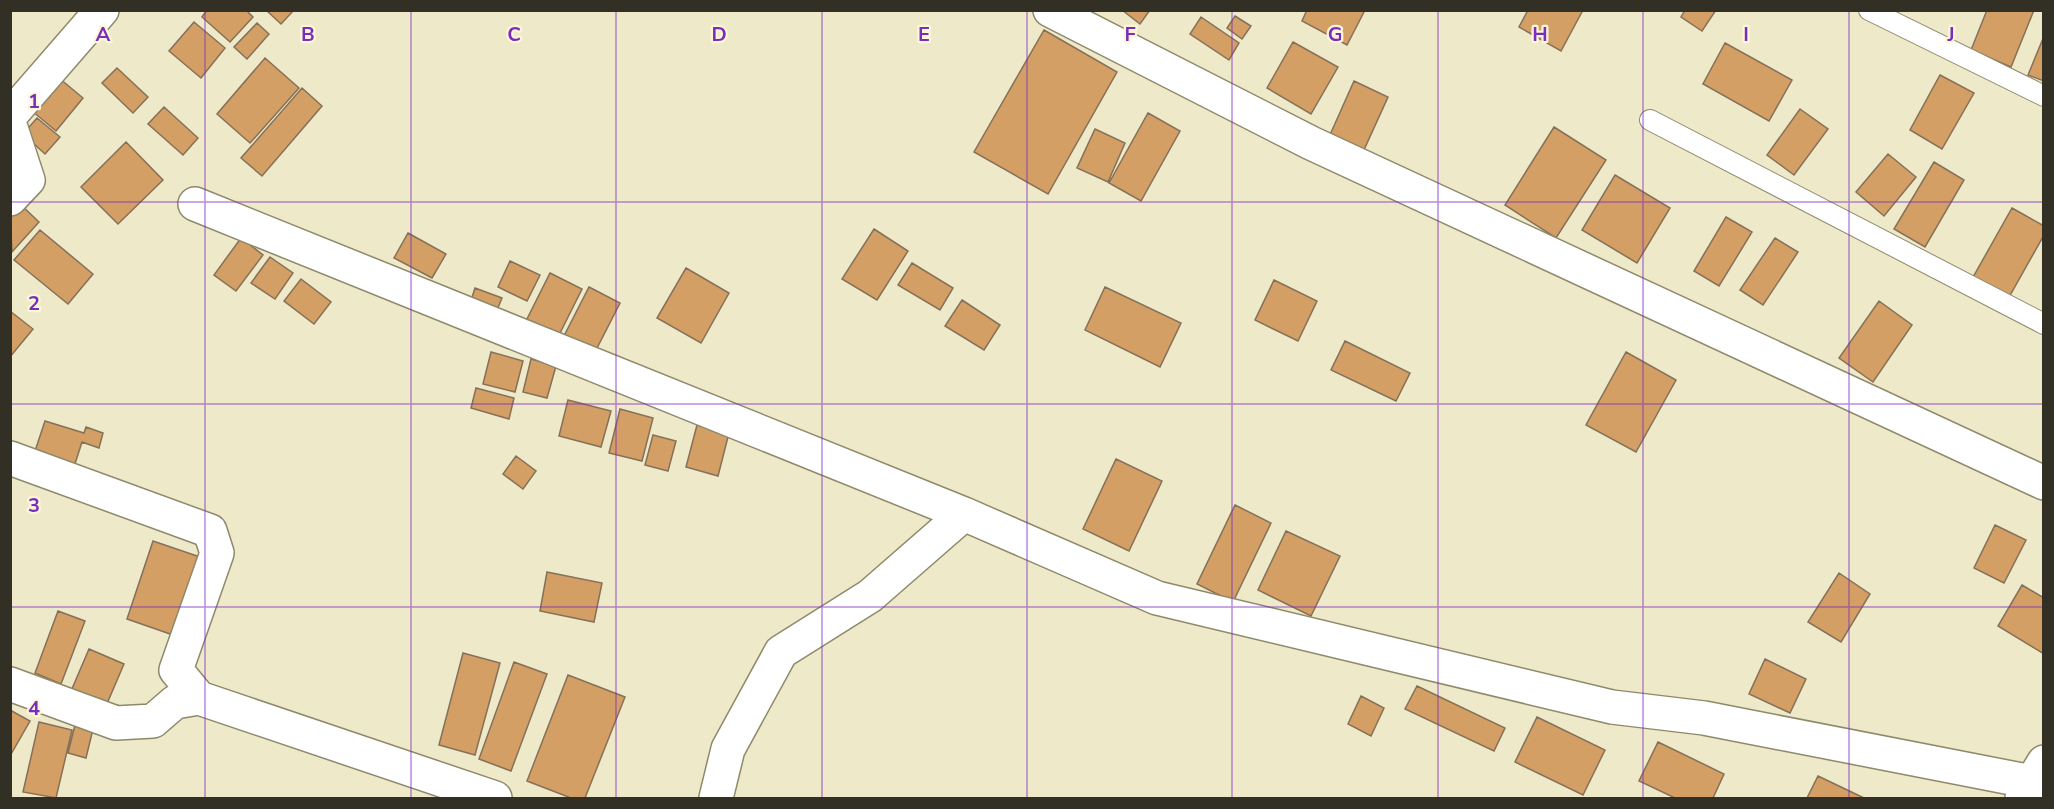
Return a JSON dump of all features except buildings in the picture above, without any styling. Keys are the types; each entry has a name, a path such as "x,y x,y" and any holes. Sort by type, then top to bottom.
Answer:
{"street":[{"path":"10,116 102,10"},
{"path":"1050,10 1311,143 2043,483"},
{"path":"10,125 28,180 10,199"},
{"path":"195,204 964,513 1157,598 1612,707 1704,718 2032,781"},
{"path":"10,458 210,531 217,553 176,670 199,698"},
{"path":"716,798 728,749 781,652 870,596 964,513"},
{"path":"10,684 116,723 153,721 175,702 199,698 495,798"}],"lane":[{"path":"1869,10 2043,96"},
{"path":"1650,120 2043,324"}]}
